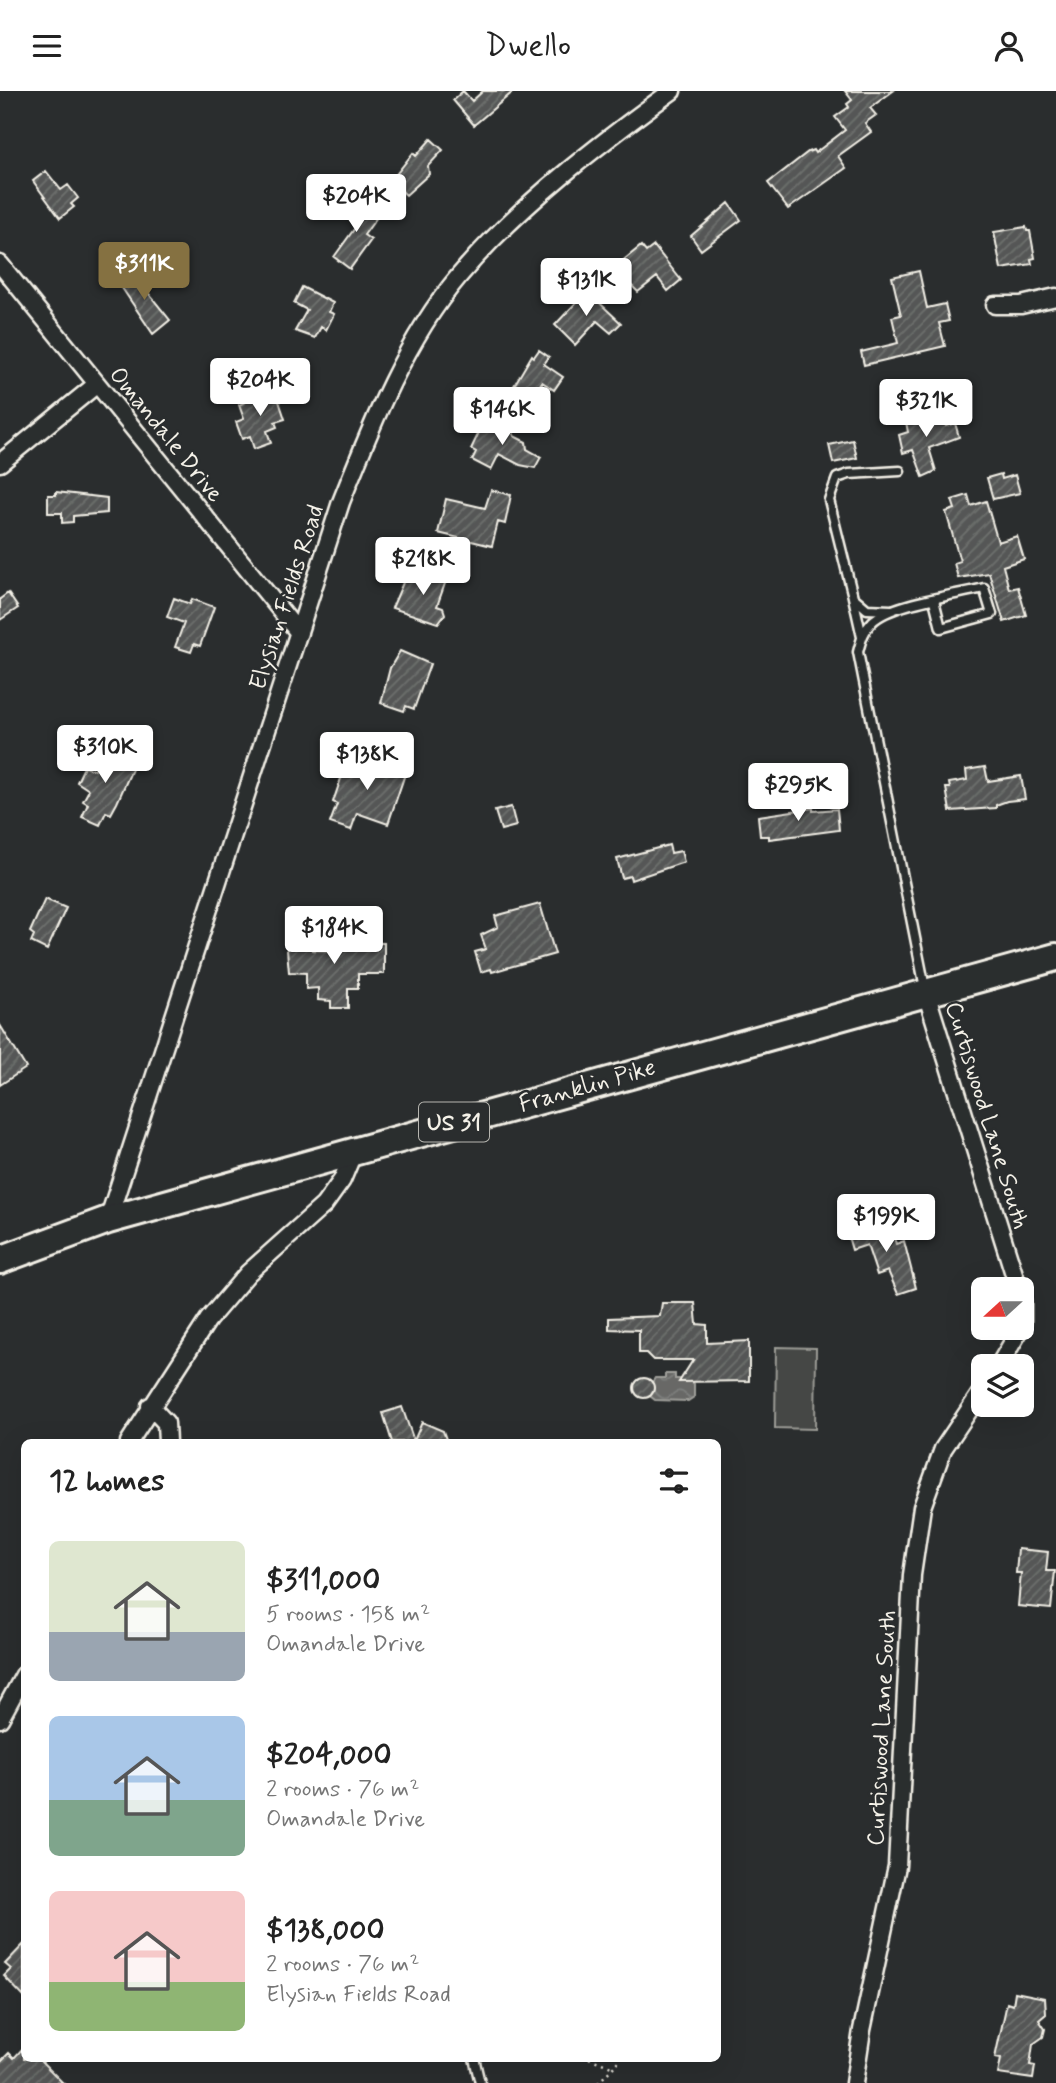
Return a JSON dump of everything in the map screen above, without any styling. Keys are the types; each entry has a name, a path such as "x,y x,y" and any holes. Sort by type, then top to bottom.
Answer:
{"main road":[{"name":"Franklin Pike","path":"0,1260 108,1220 355,1149 1056,957"}],"street":[{"name":"Elysian Fields Road","path":"108,1220 356,463 403,363 448,291 499,230 605,139 673,91"},
{"name":"Omandale Drive","path":"0,264 299,633"},
{"path":"995,305 1025,305 1056,297"},
{"path":"0,463 97,384"},
{"name":"Curtiswood Lane South","path":"926,993 1015,1277"},
{"path":"131,1439 150,1406 233,1289 324,1205 342,1180 355,1149"},
{"path":"150,1406 166,1423 167,1439"},
{"name":"Curtiswood Lane South","path":"854,2083 862,2030 897,1866 912,1575 922,1507 943,1449 971,1407"},
{"path":"0,1719 21,1680"}],"lane":[{"path":"862,637 829,500 837,478 849,474 900,471"},
{"path":"926,993 858,652 862,637 873,620 894,610 934,600 984,588 992,614 941,628 934,600"},
{"path":"853,597 867,608 894,610"},
{"path":"475,2062 480,2083"}],"path":[{"path":"599,2062 614,2068"},
{"path":"598,2083 603,2074 619,2062"}],"shaded area":[{"path":"776,1347 816,1348 815,1429 775,1428"}],"water":[{"path":"665,1374 675,1374 675,1379 689,1379 694,1384 694,1397 688,1401 655,1400 650,1396 651,1384 655,1378 665,1378"}],"building":[{"path":"463,91 472,101 483,91 514,91 474,125 453,100"},
{"path":"845,91 893,91 870,108 876,115 865,123 871,132 838,156 846,168 788,209 768,183 808,152 813,150 815,153 845,130 835,117 849,107 847,104 852,100"},
{"path":"431,139 443,150 428,166 429,174 406,195 391,181 413,153 416,156"},
{"path":"46,171 61,190 68,185 78,198 71,204 74,207 60,218 33,181"},
{"path":"353,200 377,217 364,235 371,240 350,269 334,257 357,225 342,214"},
{"path":"729,203 741,220 701,250 691,236"},
{"path":"1026,227 1027,231 1030,231 1035,258 1031,259 1032,264 1001,269 994,232"},
{"path":"641,246 646,252 654,246 681,280 668,291 657,277 638,292 630,284 623,289 609,272"},
{"path":"137,271 149,286 145,289 170,320 153,334 120,285"},
{"path":"919,271 927,308 945,304 949,321 939,323 945,346 864,365 861,352 898,343 892,317 901,315 892,277"},
{"path":"302,287 333,303 329,312 334,314 326,330 321,327 315,338 295,331 307,310 294,303"},
{"path":"587,291 621,323 611,333 597,321 575,345 555,325"},
{"path":"539,350 549,357 544,364 563,377 554,390 542,382 529,401 512,389 532,355 534,357"},
{"path":"263,392 265,396 276,392 285,419 275,422 277,427 267,431 271,443 254,449 250,436 242,439 236,422 244,419 239,405"},
{"path":"917,413 922,422 943,416 946,426 955,423 959,437 929,448 936,471 923,477 913,450 903,453 899,435 908,432 905,417"},
{"path":"493,418 513,429 514,436 526,442 527,449 541,457 535,468 520,465 499,454 491,470 472,460 476,452 471,449 483,424 489,427"},
{"path":"853,440 857,458 833,463 829,445"},
{"path":"1001,474 1002,479 1015,475 1020,493 993,499 987,478"},
{"path":"491,490 511,495 505,524 498,522 492,546 438,533 446,499 485,508"},
{"path":"56,492 107,498 107,513 73,516 73,522 62,523 62,513 48,513 48,495 56,495"},
{"path":"968,495 971,506 986,501 998,542 1017,536 1024,559 1003,566 1009,589 1018,587 1026,615 1004,622 989,573 958,578 954,563 960,561 946,512 955,509 952,500"},
{"path":"429,568 448,575 437,606 443,608 445,614 438,623 392,608 405,578 423,584"},
{"path":"8,593 18,608 0,620 0,599"},
{"path":"174,598 190,604 192,599 214,607 200,646 194,644 191,652 175,647 184,623 167,617"},
{"path":"400,651 430,664 414,709 406,706 404,711 381,703 390,668"},
{"path":"114,750 136,760 111,814 106,812 100,825 82,817 88,804 83,801 89,790 77,782 84,767 95,770 96,766 100,767 104,756 110,759"},
{"path":"348,758 366,764 372,763 373,759 406,771 388,824 357,813 351,830 330,823 337,804 333,802"},
{"path":"985,767 988,781 1021,776 1025,799 1007,801 996,805 996,808 950,811 946,788 950,788 949,783 967,780 966,770"},
{"path":"511,807 516,826 501,830 495,811"},
{"path":"813,808 813,811 837,809 839,830 769,839 769,836 760,836 758,816"},
{"path":"669,845 671,853 681,851 684,862 631,880 630,876 622,878 617,859"},
{"path":"45,899 66,908 47,950 31,942 34,935 30,932"},
{"path":"540,904 555,954 492,972 491,969 481,972 475,952 486,949 481,935 498,927 495,916"},
{"path":"290,932 308,933 308,939 312,939 312,950 342,951 342,942 384,943 384,974 358,974 358,988 348,988 348,1008 331,1008 331,1001 318,1000 318,988 306,989 306,973 289,972 286,939 290,939"},
{"path":"0,1025 26,1068 0,1085"},
{"path":"888,1220 896,1244 904,1241 916,1288 898,1294 888,1271 877,1275 867,1245 852,1250 847,1233"},
{"path":"662,1303 695,1303 697,1324 707,1325 707,1343 749,1341 749,1381 679,1382 693,1360 653,1360 646,1353 639,1353 639,1330 609,1329 609,1318 660,1316"},
{"path":"640,1378 648,1378 654,1388 648,1398 640,1398 634,1392 634,1384"},
{"path":"402,1407 413,1439 391,1439 383,1413"},
{"path":"422,1422 443,1431 446,1439 415,1439"},
{"path":"1018,1549 1048,1552 1046,1571 1055,1571 1051,1609 1018,1606 1021,1573 1016,1573"},
{"path":"21,1947 21,1994 4,1976 11,1969 5,1964"},
{"path":"1015,1992 1045,1998 1046,2014 1039,2020 1045,2029 1043,2037 1033,2044 1030,2065 1035,2066 1033,2079 998,2074 1001,2059 995,2058 1007,2003 1013,2005"},
{"path":"21,2050 21,2062 42,2062 63,2083 0,2083 0,2062 9,2053 14,2058"}]}
